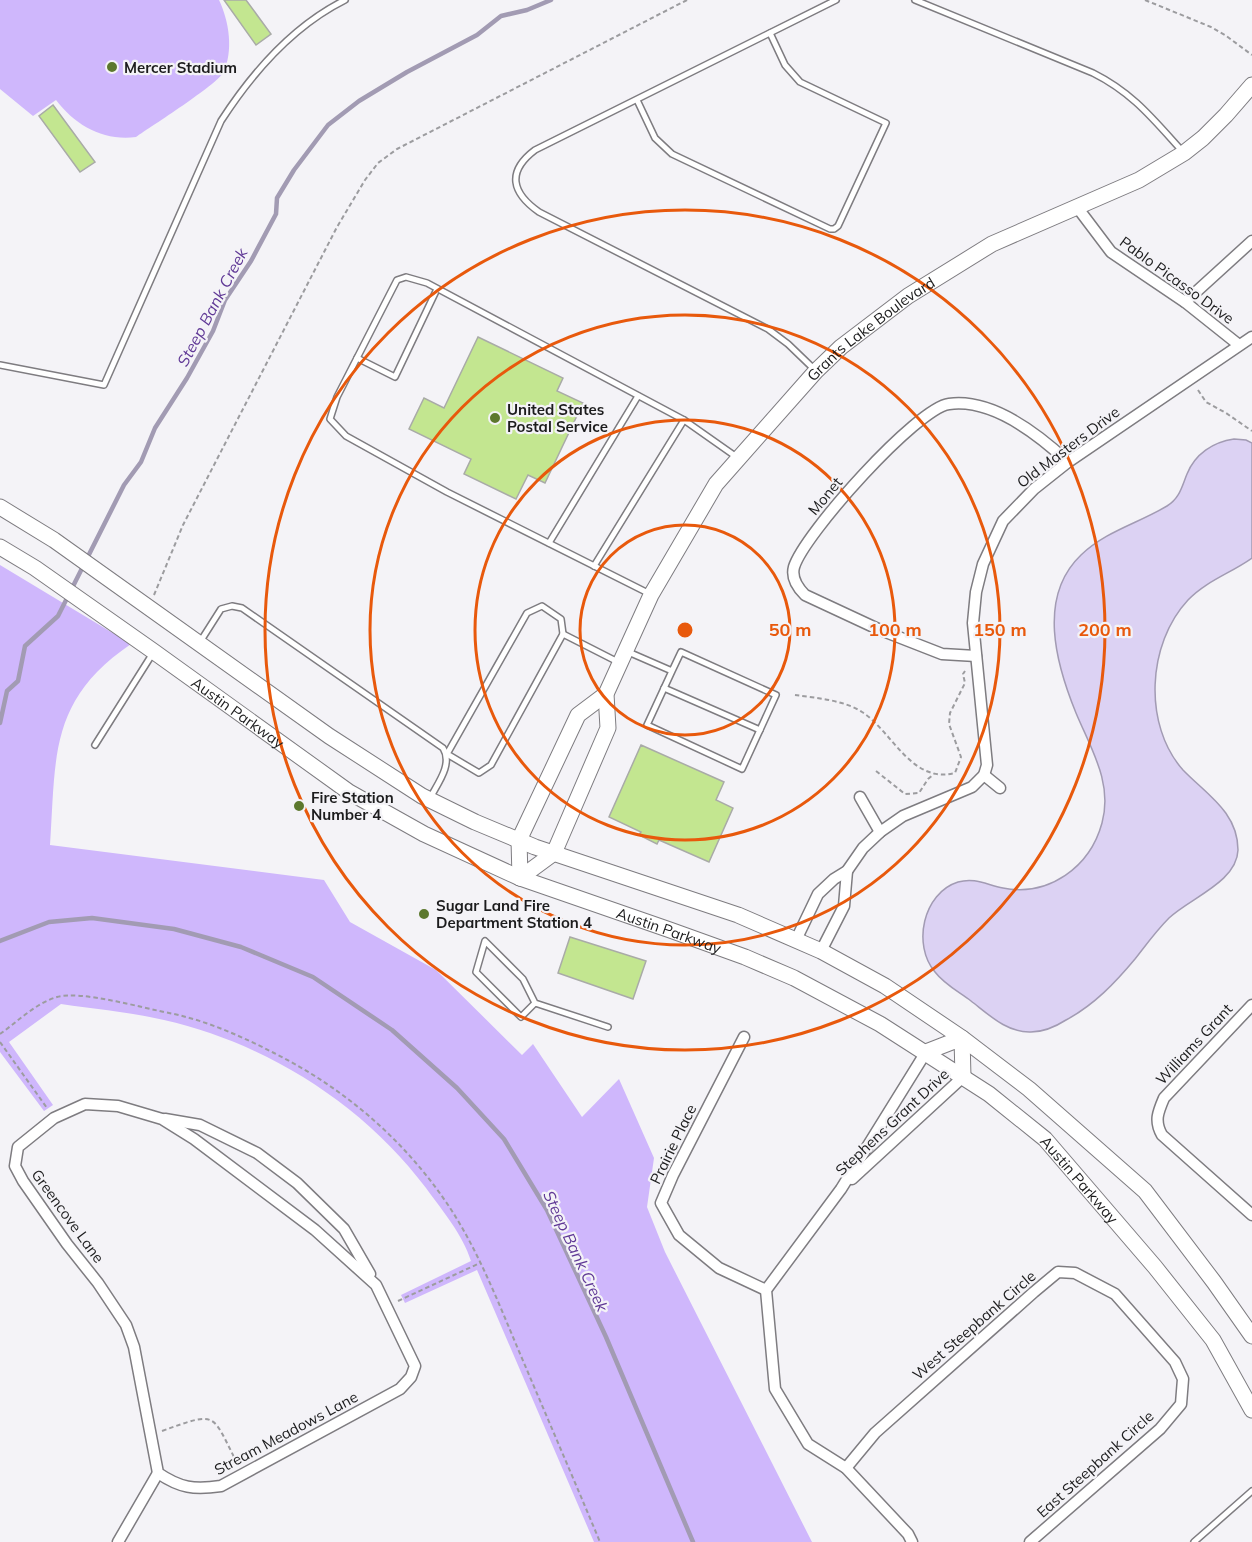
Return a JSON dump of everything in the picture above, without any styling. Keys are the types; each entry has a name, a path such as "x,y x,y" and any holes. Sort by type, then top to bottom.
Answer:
{"main road":[{"name":"Grants Lake Boulevard","path":"554,853 608,728 606,694 651,595 716,484 816,371 841,347 908,296 992,244 1139,180 1184,153 1226,115 1252,85"},
{"name":"Austin Parkway","path":"0,507 54,540 120,586 328,736 429,799 475,822 519,840 738,915 821,951 885,986 962,1038 1029,1089 1145,1191 1214,1281 1252,1336"},
{"name":"Austin Parkway","path":"0,547 35,568 349,792 424,834 520,878 745,957 794,978 843,1003 926,1052 989,1094 1045,1139 1155,1267 1213,1340 1252,1410"},
{"path":"520,878 519,840 578,715 606,694"},
{"path":"520,878 554,853"},
{"path":"926,1052 962,1038 963,1077"}],"street":[{"name":"Pablo Picasso Drive","path":"1077,207 1111,252 1185,302 1239,345"},
{"path":"1185,302 1252,241"},
{"name":"Old Masters Drive","path":"984,775 987,765 973,623 976,592 991,545 1003,521 1034,489 1068,462 1252,336"},
{"name":"Monet","path":"976,656 942,654 878,629 805,595 797,586 793,575 800,554 833,507 868,470 923,418 947,404 965,404 1019,423 1068,462"},
{"path":"796,940 818,894 834,879 847,871 863,848 880,832 903,816 972,787 984,775 1000,788"},
{"path":"860,797 880,832"},
{"path":"821,951 844,906 847,871"},
{"name":"Williams Grant","path":"1252,1005 1164,1098 1156,1125 1162,1136 1252,1215"},
{"name":"Prairie Place","path":"744,1037 661,1203 679,1235 719,1268 766,1290"},
{"name":"Stephens Grant Drive","path":"766,1290 841,1189 926,1052"},
{"name":"Stephens Grant Drive","path":"841,1189 963,1077"},
{"name":"Greencove Lane","path":"151,1435 135,1347 126,1325 23,1181 15,1166 18,1147 54,1118 85,1104 118,1106 162,1119 200,1125 257,1153 297,1184 344,1229 376,1285 415,1366"},
{"name":"Greencove Lane","path":"162,1119 194,1139 315,1230 376,1285"},
{"name":"West Steepbank Circle","path":"846,1468 874,1433 1058,1272 1075,1273 1115,1294 1136,1318"},
{"path":"766,1290 775,1389 808,1444 846,1468 908,1534 912,1542"},
{"name":"East Steepbank Circle","path":"1030,1542 1160,1429 1181,1404 1183,1379 1175,1362 1136,1318"},
{"name":"Stream Meadows Lane","path":"158,1473 173,1484 194,1489 221,1486 400,1389 411,1377 415,1366"},
{"path":"118,1542 158,1473 151,1435"}],"lane":[{"path":"0,365 104,385 221,122 243,88 292,35 345,0"},
{"path":"816,371 788,344 768,329 539,212 525,202 518,192 517,174 520,165 528,156 836,0"},
{"path":"915,0 1113,83 1147,111 1184,153"},
{"path":"637,100 655,138 672,154 834,229 838,226 886,123 800,82 785,65 770,33"},
{"path":"651,595 447,492 346,436 330,419 337,397 397,280 406,277 427,283 684,420 739,458"},
{"path":"357,358 395,376 437,289"},
{"path":"549,543 638,396"},
{"path":"594,566 684,420"},
{"path":"200,643 221,609 232,606 242,608 443,748 447,754 479,773 491,765 563,634 561,619 542,606 527,614 447,754 447,763 429,799"},
{"path":"563,634 622,656 672,671"},
{"path":"95,745 153,651"},
{"path":"681,652 776,695 742,769 647,726 664,688 681,652"},
{"path":"664,688 760,730"},
{"path":"535,1003 521,1017 476,972 485,941 523,979 535,1003 608,1027"},
{"path":"1194,1542 1252,1491"}],"path":[{"path":"154,597 194,503 337,227 378,163 396,149 687,0"},
{"path":"1145,0 1210,27 1252,55"},
{"path":"1192,378 1206,402 1252,431"},
{"path":"795,695 840,703 860,711 878,725 907,757 924,770 945,775 955,772 962,757 949,724 950,713 965,683 963,674 976,656"},
{"path":"876,771 886,777 900,792 910,795 919,793 934,774"},
{"path":"0,1034 57,997 70,995 106,1000 180,1015 227,1031 302,1067 346,1097 389,1135 421,1169 452,1211 480,1263 600,1542"},
{"path":"0,1042 54,1118"},
{"path":"386,1307 480,1263"},
{"path":"151,1435 197,1419 211,1419 217,1425 243,1474"}],"shaded area":[{"name":"Mercer Stadium","path":"0,0 219,0 229,36 226,64 223,73 209,87 136,137 112,137 91,130 72,117 56,100 33,116 0,89"},
{"path":"1234,439 1252,443 1252,558 1195,593 1174,618 1164,639 1155,685 1156,708 1161,731 1170,752 1183,770 1227,814 1237,837 1236,861 1221,880 1169,918 1120,977 1086,1008 1045,1030 1031,1032 1006,1026 947,984 935,972 924,948 923,935 929,908 946,888 958,882 975,881 1020,890 1051,883 1078,865 1088,853 1102,823 1105,794 1099,766 1076,713 1057,653 1055,611 1059,591 1067,572 1081,555 1101,540 1171,503 1180,491 1190,467 1200,455 1212,446"},
{"path":"0,565 131,644 104,665 85,687 71,709 62,732 57,757 50,845 324,880 350,922 436,970 522,1055 533,1044 582,1117 619,1079 654,1158 647,1207 665,1252 812,1542 594,1542 477,1270 405,1303 401,1295 471,1261 452,1223 401,1158 373,1130 310,1081 275,1061 202,1030 164,1020 61,1004 9,1042 53,1105 44,1111 0,1052"}],"building":[{"path":"224,0 246,0 271,34 256,45"},
{"path":"53,105 95,162 80,172 39,116"},
{"name":"United States Postal Service","path":"478,337 563,378 557,391 583,403 545,483 528,475 516,499 464,474 471,459 409,429 424,398 444,408"},
{"path":"641,745 724,782 716,800 733,808 709,862 659,840 657,844 639,835 641,832 609,817"},
{"path":"570,937 646,961 633,999 558,973"}],"waterway":[{"name":"Steep Bank Creek","path":"0,723 7,691 18,681 25,646 58,616 124,485 141,462 155,428 187,378 213,331 225,300 251,261 276,214 277,198 294,170 328,125 359,101 407,72 477,35 501,16 527,10 551,0"},
{"name":"Steep Bank Creek","path":"0,941 49,922 92,918 174,929 241,947 313,977 392,1030 457,1088 504,1139 547,1210 606,1337 693,1542"}],"place":[{"name":"Mercer Stadium","path":"112,67"},
{"name":"United States Postal Service","path":"495,418"},
{"name":"Fire Station Number 4","path":"299,806"},
{"name":"Sugar Land Fire Department Station 4","path":"424,914"}]}
